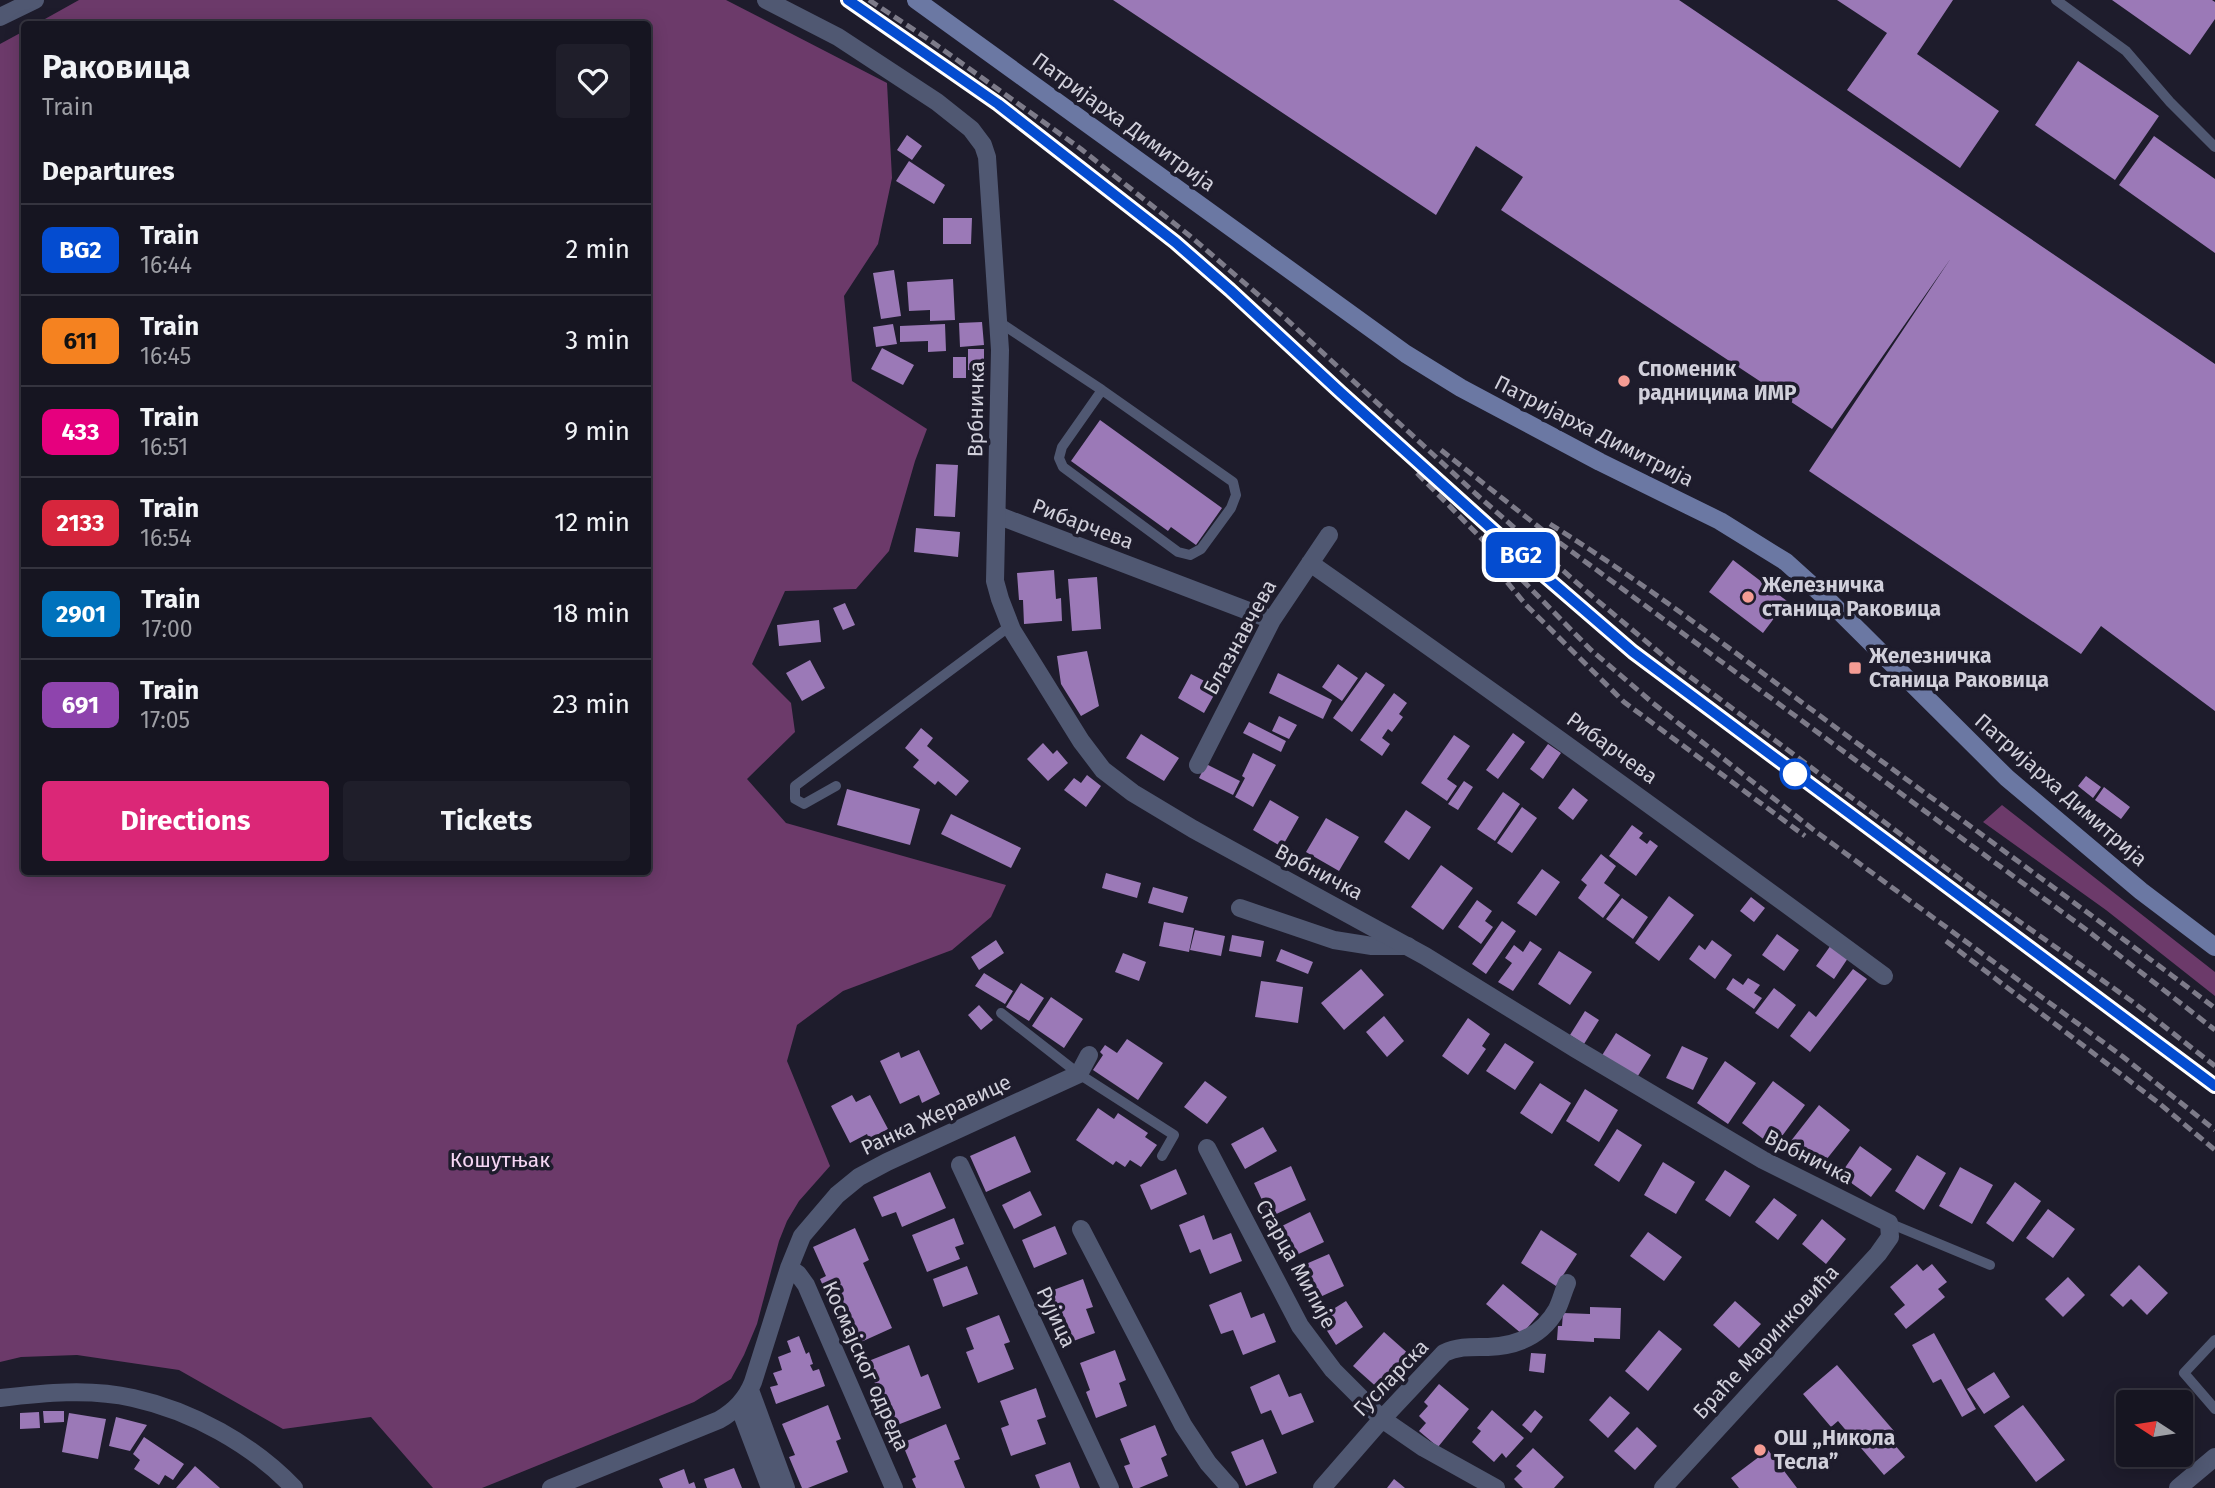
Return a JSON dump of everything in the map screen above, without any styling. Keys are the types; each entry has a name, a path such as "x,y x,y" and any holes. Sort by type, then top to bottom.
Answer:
{"main road":[{"name":"Патријарха Димитрија","path":"916,0 1406,354 1461,388 1720,521 1786,562 1827,598 2007,778 2141,891 2215,947"}],"street":[{"path":"0,17 35,0"},
{"name":"Врбничка","path":"766,0 850,44 937,102 978,138 987,157 999,322 995,581 1010,626 1081,741 1103,770 1133,793 1193,830 1408,946 1763,1160 1889,1223"},
{"name":"Рибарчева","path":"996,515 1272,620"},
{"name":"Блазнавчева","path":"1198,765 1272,620 1329,535"},
{"name":"Рибарчева","path":"1310,563 1651,805 1884,975"},
{"path":"1240,908 1334,940 1372,946 1408,946"},
{"path":"1079,1074 1089,1055"},
{"name":"Ранка Жеравице","path":"551,1488 719,1420 738,1406 750,1390 802,1236 837,1195 859,1177 1079,1074"},
{"name":"Старца Милије","path":"1207,1148 1300,1326 1333,1370 1382,1419 1424,1448 1496,1488"},
{"name":"Рујица","path":"960,1165 1110,1488"},
{"name":"Браће Маринковића","path":"1663,1488 1878,1254 1891,1237 1889,1223"},
{"path":"1081,1229 1183,1425 1208,1463 1230,1488"},
{"name":"Космајског одреда","path":"789,1268 806,1284 894,1488"},
{"name":"Гусларска","path":"1322,1488 1444,1353 1464,1347 1516,1344 1535,1334 1554,1313 1567,1283"},
{"path":"750,1390 786,1488"},
{"path":"0,1398 47,1393 90,1394 132,1398 181,1413 226,1435 262,1459 287,1486"},
{"path":"738,1406 770,1488"},
{"path":"2178,1488 2215,1457"}],"lane":[{"path":"2056,0 2126,51 2170,102 2215,147"},
{"path":"999,322 1102,390 1233,482 1236,495 1231,508 1201,549 1190,555 1178,552 1063,467 1059,458 1062,447 1102,390"},
{"path":"836,786 804,804 795,799 795,786 1010,626"},
{"path":"1001,1013 1079,1074 1174,1135 1163,1156"},
{"name":"Врбничка","path":"1889,1223 1990,1265"},
{"path":"2215,1340 2184,1373 2215,1409"}],"green space":[{"name":"Кошутњак","path":"79,0 726,0 887,83 892,178 878,244 844,296 852,381 927,429 889,551 856,589 785,591 752,664 791,703 795,732 747,779 786,823 1006,885 991,917 952,950 843,991 797,1025 787,1061 830,1166 799,1201 787,1221 757,1324 731,1379 694,1402 482,1488 433,1488 371,1417 283,1429 179,1370 77,1355 21,1357 0,1362 0,44 21,33 21,875 651,875 651,21 41,21"},
{"path":"2002,805 2215,972 2215,996 2106,910 1983,822"}],"building":[{"path":"1113,0 1679,0 2215,364 2215,711 2101,626 2081,654 1809,471 1951,258 1832,429 1501,210 1523,177 1476,146 1436,215"},
{"path":"1837,0 1953,0 1917,54 1999,111 1960,168 1847,90 1887,33"},
{"path":"2112,0 2212,0 2215,2 2215,19 2190,55"},
{"path":"2078,61 2159,116 2115,180 2035,125"},
{"path":"907,135 922,146 912,160 897,150"},
{"path":"2154,136 2215,179 2215,253 2119,185"},
{"path":"909,161 945,185 934,204 896,181"},
{"path":"943,218 972,218 971,244 943,244"},
{"path":"894,270 901,316 881,319 873,273"},
{"path":"953,279 955,320 930,321 930,310 909,311 907,282"},
{"path":"982,322 984,345 960,347 959,323"},
{"path":"893,324 897,344 876,347 873,327"},
{"path":"945,324 946,351 928,352 928,341 900,342 900,326"},
{"path":"882,348 914,365 903,385 871,369"},
{"path":"968,349 984,349 984,371 968,370"},
{"path":"953,357 966,357 966,378 953,378"},
{"path":"1100,420 1222,508 1196,545 1171,527 1168,531 1071,461"},
{"path":"936,464 958,465 955,517 934,516"},
{"path":"916,528 960,532 958,557 914,552"},
{"name":"Железничка станица Раковица","path":"1733,560 1787,601 1763,633 1709,592"},
{"path":"1054,570 1056,599 1061,598 1062,621 1024,624 1023,600 1019,600 1017,573"},
{"path":"1097,577 1101,629 1072,631 1068,579"},
{"path":"845,603 855,625 843,630 833,608"},
{"path":"819,620 821,642 779,646 777,625"},
{"path":"1087,651 1099,706 1081,716 1061,684 1057,656"},
{"path":"810,660 825,688 802,701 786,673"},
{"path":"1338,664 1358,678 1342,701 1322,687"},
{"path":"1366,672 1385,685 1352,732 1333,718"},
{"path":"1278,673 1332,700 1323,719 1269,693"},
{"path":"1191,674 1218,688 1204,713 1178,698"},
{"path":"1394,693 1407,703 1399,714 1403,717 1392,732 1388,729 1382,738 1390,744 1382,756 1360,740"},
{"path":"1279,716 1297,725 1289,739 1272,731"},
{"path":"1249,722 1286,741 1281,752 1243,733"},
{"path":"921,728 933,738 927,746 969,781 956,796 938,781 935,785 913,767 919,760 905,748"},
{"path":"1513,733 1525,742 1498,779 1486,770"},
{"path":"1141,734 1179,758 1164,781 1126,758"},
{"path":"1454,735 1470,746 1447,779 1457,786 1447,801 1421,783"},
{"path":"1043,743 1053,754 1057,750 1068,763 1048,781 1027,759"},
{"path":"1548,744 1561,753 1543,779 1530,769"},
{"path":"1253,753 1276,765 1253,807 1235,797"},
{"path":"1206,764 1240,781 1233,795 1199,778"},
{"path":"1087,775 1101,786 1086,807 1064,790 1074,778 1081,783"},
{"path":"2086,776 2101,787 2093,798 2078,786"},
{"path":"1464,781 1473,787 1458,810 1448,804"},
{"path":"2104,787 2130,807 2121,819 2095,800"},
{"path":"1573,788 1588,800 1573,820 1558,808"},
{"path":"847,789 920,809 910,845 837,825"},
{"path":"1503,792 1520,804 1495,841 1477,829"},
{"path":"1270,800 1299,817 1282,847 1253,830"},
{"path":"1522,807 1537,818 1512,853 1497,843"},
{"path":"1406,810 1431,827 1409,860 1384,842"},
{"path":"951,814 1021,848 1011,868 941,834"},
{"path":"1326,818 1359,837 1339,871 1306,852"},
{"path":"1632,825 1643,833 1639,838 1647,844 1650,840 1658,846 1636,876 1609,856"},
{"path":"1601,854 1616,866 1604,883 1620,895 1603,918 1578,898 1587,885 1581,880"},
{"path":"1441,865 1473,888 1443,930 1411,907"},
{"path":"1542,869 1560,882 1536,916 1517,903"},
{"path":"1106,873 1141,883 1137,898 1102,888"},
{"path":"1153,887 1188,897 1183,913 1148,903"},
{"path":"1669,896 1694,915 1659,961 1635,943"},
{"path":"1751,897 1765,908 1754,922 1740,911"},
{"path":"1622,898 1648,917 1633,939 1606,919"},
{"path":"1477,900 1492,911 1485,921 1493,927 1481,944 1458,927"},
{"path":"1502,921 1516,931 1486,974 1472,964"},
{"path":"1164,922 1194,928 1189,952 1159,946"},
{"path":"1195,930 1225,936 1221,956 1190,950"},
{"path":"1777,934 1799,950 1784,971 1762,955"},
{"path":"1232,935 1264,941 1261,957 1229,951"},
{"path":"996,940 1004,953 979,970 971,957"},
{"path":"1712,940 1732,955 1715,979 1689,959 1699,945 1705,950"},
{"path":"1530,941 1542,949 1513,991 1498,982 1512,963 1505,958 1514,945 1523,952"},
{"path":"1831,945 1848,958 1834,979 1816,966"},
{"path":"1281,949 1313,962 1308,974 1276,961"},
{"path":"1559,951 1592,972 1570,1005 1538,984"},
{"path":"1123,953 1146,962 1139,981 1115,972"},
{"path":"1361,969 1384,995 1344,1030 1321,1003"},
{"path":"1853,969 1867,979 1810,1052 1790,1036 1809,1011 1816,1017"},
{"path":"984,973 1013,991 1005,1004 975,986"},
{"path":"1733,978 1743,985 1748,978 1760,985 1754,993 1762,998 1754,1009 1726,989"},
{"path":"1261,981 1303,987 1298,1023 1255,1017"},
{"path":"1021,983 1044,998 1029,1021 1006,1007"},
{"path":"1774,988 1796,1005 1778,1029 1755,1013"},
{"path":"1051,997 1083,1019 1064,1048 1032,1026"},
{"path":"979,1005 993,1020 981,1030 968,1015"},
{"path":"1585,1011 1599,1020 1584,1044 1570,1035"},
{"path":"1384,1016 1404,1041 1387,1057 1366,1032"},
{"path":"1468,1018 1490,1034 1482,1046 1486,1049 1468,1075 1442,1056"},
{"path":"1616,1033 1651,1055 1636,1079 1601,1057"},
{"path":"1127,1039 1163,1063 1138,1100 1093,1070 1103,1055 1100,1052 1105,1045 1117,1053"},
{"path":"1505,1043 1534,1062 1515,1090 1486,1071"},
{"path":"1682,1046 1708,1058 1693,1090 1666,1078"},
{"path":"919,1050 940,1094 922,1103 919,1095 900,1104 880,1061 899,1052 901,1058"},
{"path":"1725,1061 1756,1083 1728,1124 1697,1103"},
{"path":"1205,1081 1227,1097 1207,1124 1184,1107"},
{"path":"1773,1081 1805,1105 1774,1147 1742,1123"},
{"path":"1540,1083 1571,1103 1552,1134 1520,1113"},
{"path":"1585,1089 1618,1110 1599,1142 1566,1121"},
{"path":"852,1095 856,1102 870,1095 888,1129 869,1139 867,1134 850,1143 831,1106"},
{"path":"1819,1105 1850,1130 1818,1170 1787,1146"},
{"path":"1098,1108 1114,1119 1118,1113 1148,1133 1145,1137 1157,1145 1141,1167 1130,1160 1125,1167 1116,1161 1113,1165 1076,1140"},
{"path":"1263,1127 1277,1151 1245,1169 1231,1144"},
{"path":"1617,1129 1642,1145 1619,1182 1594,1165"},
{"path":"1015,1136 1031,1172 986,1192 970,1156"},
{"path":"1860,1146 1892,1169 1871,1197 1840,1175"},
{"path":"1917,1155 1946,1173 1924,1210 1895,1191"},
{"path":"1663,1162 1695,1182 1676,1214 1644,1195"},
{"path":"1291,1166 1306,1200 1270,1217 1254,1183"},
{"path":"1960,1167 1993,1185 1972,1224 1939,1206"},
{"path":"1176,1169 1187,1194 1151,1210 1140,1185"},
{"path":"1725,1170 1750,1186 1730,1217 1705,1200"},
{"path":"930,1172 946,1208 902,1227 896,1212 882,1217 873,1197"},
{"path":"2015,1182 2041,1201 2013,1242 1986,1223"},
{"path":"1030,1191 1042,1215 1014,1229 1002,1205"},
{"path":"1774,1198 1797,1215 1778,1240 1755,1222"},
{"path":"2048,1209 2075,1229 2053,1258 2026,1238"},
{"path":"1310,1212 1324,1242 1288,1259 1274,1230"},
{"path":"1204,1215 1213,1240 1231,1233 1242,1261 1210,1274 1200,1249 1190,1253 1179,1225"},
{"path":"954,1218 964,1244 955,1247 960,1259 927,1272 912,1235"},
{"path":"1822,1219 1846,1239 1826,1264 1802,1244"},
{"path":"1055,1226 1067,1254 1034,1268 1022,1240"},
{"path":"855,1228 869,1260 863,1263 892,1328 850,1347 820,1279 826,1276 813,1247"},
{"path":"1541,1230 1577,1254 1556,1286 1521,1263"},
{"path":"1648,1232 1682,1257 1664,1281 1630,1256"},
{"path":"1329,1254 1344,1286 1307,1303 1292,1270"},
{"path":"1917,1264 1923,1271 1932,1264 1947,1282 1938,1289 1945,1297 1906,1329 1894,1314 1905,1305 1890,1287"},
{"path":"2139,1265 2168,1293 2147,1315 2131,1299 2123,1307 2110,1295"},
{"path":"967,1266 978,1294 943,1307 933,1279"},
{"path":"2068,1277 2085,1295 2063,1317 2045,1299"},
{"path":"1083,1279 1093,1307 1086,1309 1095,1333 1060,1346 1049,1316 1056,1314 1048,1292"},
{"path":"1503,1284 1539,1314 1522,1334 1486,1304"},
{"path":"1241,1292 1251,1318 1264,1313 1276,1342 1243,1355 1233,1330 1221,1334 1209,1305"},
{"path":"1346,1301 1363,1327 1336,1345 1319,1318"},
{"path":"1735,1301 1761,1324 1739,1348 1713,1325"},
{"path":"1590,1307 1621,1308 1620,1339 1594,1338 1594,1342 1557,1340 1563,1313 1590,1314"},
{"path":"999,1315 1010,1342 1004,1344 1014,1369 978,1383 966,1352 974,1349 966,1328"},
{"path":"1659,1330 1682,1349 1648,1391 1625,1371"},
{"path":"1384,1332 1411,1356 1380,1390 1353,1366"},
{"path":"1934,1333 1976,1409 1962,1417 1941,1379 1933,1383 1912,1345"},
{"path":"799,1336 806,1354 809,1352 813,1371 819,1369 825,1386 776,1404 770,1387 778,1385 773,1373 782,1370 778,1357 791,1352 787,1341"},
{"path":"909,1345 921,1377 928,1374 941,1408 887,1429 873,1396 879,1393 866,1362"},
{"path":"1115,1350 1126,1380 1119,1383 1127,1406 1096,1418 1086,1392 1090,1390 1080,1363"},
{"path":"1531,1353 1546,1354 1544,1373 1529,1371"},
{"path":"1837,1365 1894,1431 1888,1437 1905,1457 1884,1475 1838,1421 1831,1427 1803,1394"},
{"path":"1994,1372 2010,1397 1984,1414 1967,1389"},
{"path":"1279,1374 1289,1397 1301,1393 1314,1422 1282,1435 1271,1410 1261,1414 1250,1387"},
{"path":"1439,1384 1469,1409 1438,1447 1419,1431 1426,1423 1419,1416 1428,1406 1424,1402"},
{"path":"1036,1388 1046,1417 1037,1420 1046,1444 1011,1456 1001,1428 1009,1425 1000,1401"},
{"path":"1610,1396 1630,1413 1608,1438 1589,1420"},
{"path":"828,1405 841,1439 836,1441 848,1472 802,1488 789,1457 795,1455 782,1424"},
{"path":"2023,1405 2065,1460 2036,1482 1994,1426"},
{"path":"1492,1410 1524,1438 1506,1458 1502,1453 1494,1462 1472,1442 1481,1431 1477,1428"},
{"path":"1535,1410 1543,1417 1531,1433 1522,1425"},
{"path":"43,1411 64,1411 64,1422 44,1423"},
{"path":"39,1412 40,1428 20,1429 20,1413"},
{"path":"69,1413 106,1419 98,1459 62,1452"},
{"path":"116,1417 147,1425 130,1451 109,1446"},
{"path":"946,1424 960,1459 954,1461 965,1488 916,1488 912,1479 916,1477 902,1443"},
{"path":"1155,1425 1167,1455 1161,1458 1168,1476 1133,1488 1124,1466 1130,1464 1120,1439"},
{"path":"1637,1427 1657,1446 1635,1470 1614,1451"},
{"path":"144,1437 184,1464 173,1480 165,1475 159,1485 134,1469 140,1460 133,1454"},
{"path":"1263,1439 1277,1473 1246,1486 1231,1452"},
{"path":"1533,1448 1564,1477 1554,1488 1523,1488 1514,1479 1522,1471 1516,1466"},
{"path":"1768,1450 1797,1488 1739,1488 1731,1478"},
{"path":"1070,1462 1080,1488 1040,1488 1035,1475"},
{"path":"195,1466 220,1488 176,1488"},
{"path":"734,1468 742,1488 707,1488 704,1479"},
{"path":"684,1469 689,1484 694,1482 696,1488 663,1488 659,1479"},
{"path":"1394,1479 1399,1483 1405,1488 1387,1488"}],"railway":[{"path":"848,0 998,104 1175,242 1524,558 1633,652 2215,1086"},
{"path":"869,0 1081,149 1190,236 1284,317 1476,494 1673,664 1975,890 2133,1002 2215,1066"},
{"path":"1441,450 1549,535 2088,931 2215,1030"},
{"path":"1417,473 1591,650 1654,704 1815,831 2122,1056 2215,1130"},
{"path":"1550,524 1693,621 2215,1008"},
{"path":"1488,559 1526,605 1624,702 1805,836"},
{"path":"1946,941 2160,1104 2215,1150"}],"train":[{"name":"BG2","path":"848,0 998,104 1175,242 1524,558 1633,652 2215,1086"}],"place":[{"name":"Споменик радницима ИМР","path":"1624,381"},
{"name":"Железничка станица Раковица","path":"1748,597"},
{"name":"Железничка Станица Раковица","path":"1855,668"},
{"name":"ОШ „Никола Тесла”","path":"1760,1450"}]}
